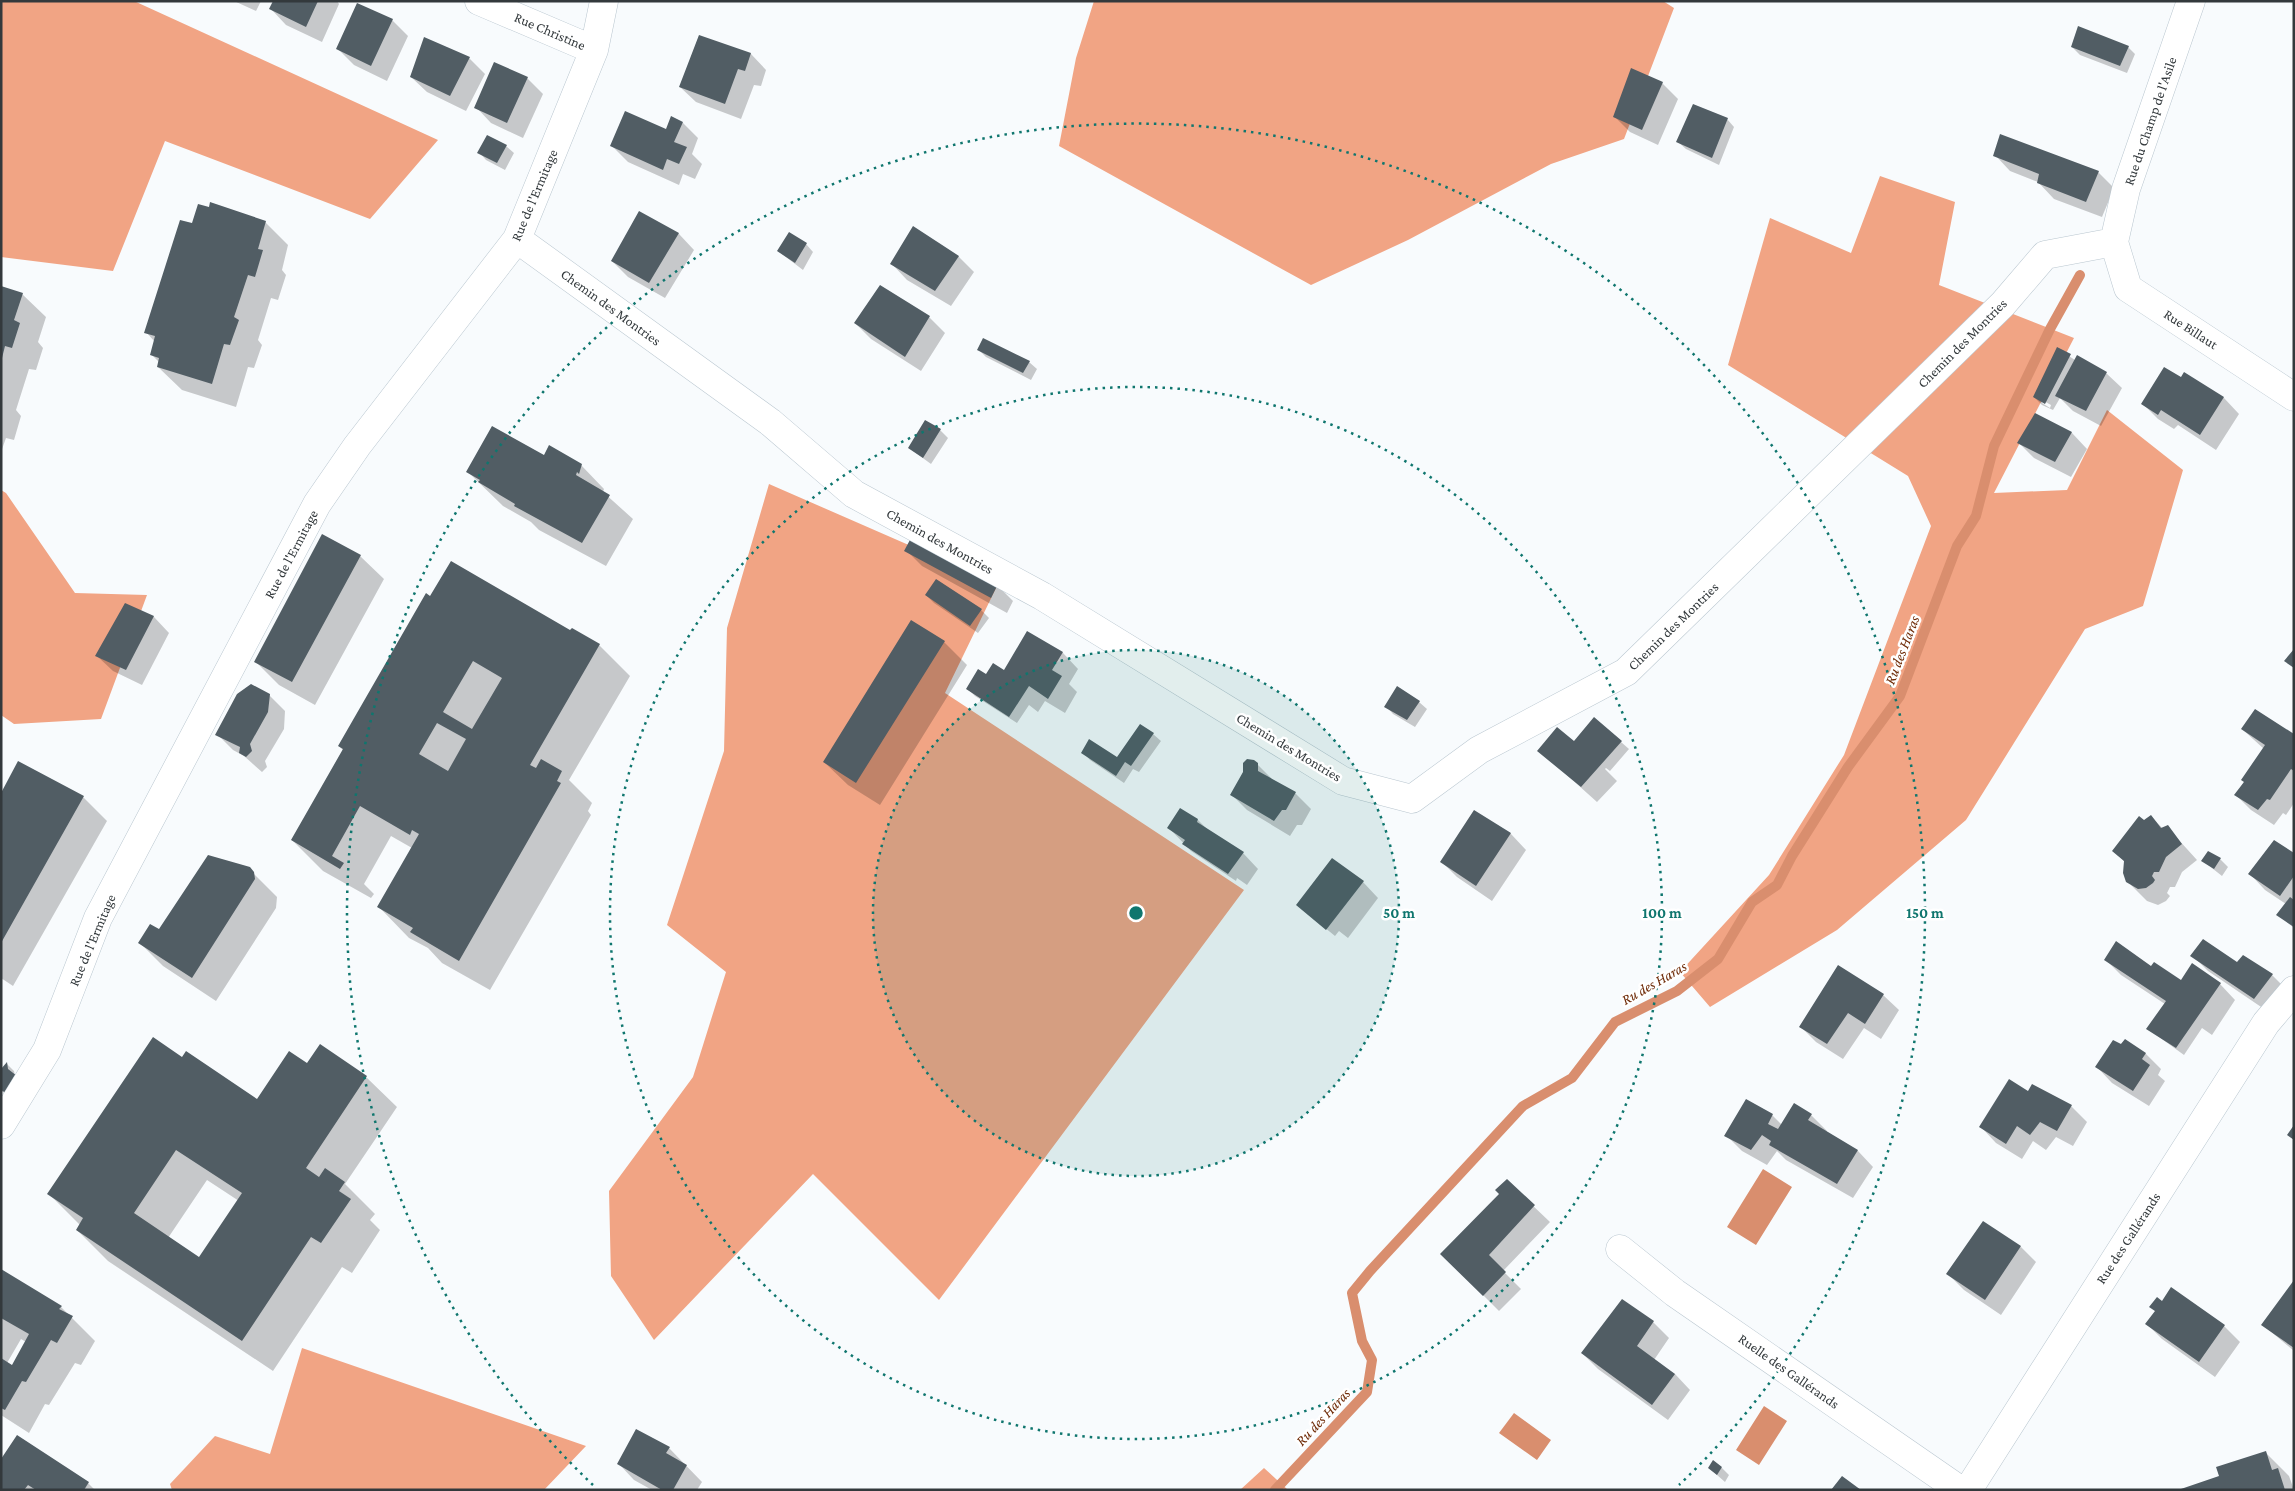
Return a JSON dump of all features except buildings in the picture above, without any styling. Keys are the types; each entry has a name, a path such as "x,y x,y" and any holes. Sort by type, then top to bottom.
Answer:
{"street":[{"name":"Rue Christine","path":"479,1 594,50"},
{"name":"Rue de l'Ermitage","path":"1,1125 47,1050 98,918 317,504 357,446 517,239 594,50 604,1"},
{"name":"Rue du Champ de l'Asile","path":"2114,242 2126,189 2191,1"},
{"name":"Chemin des Montries","path":"517,239 770,422 854,494 1042,596 1343,781 1412,799 1479,750 1626,672 1996,311 2045,255 2114,242"},
{"name":"Rue Billaut","path":"2114,242 2128,288 2294,397"},
{"name":"Rue des Gallérands","path":"1968,1490 2266,1023 2294,990"},
{"name":"Ruelle des Gallérands","path":"1620,1249 1675,1293 1960,1490"}],"shaded area":[{"path":"1,1 134,1 438,140 370,219 165,141 113,271 1,257"},
{"path":"1094,1 1663,1 1674,8 1624,139 1551,164 1408,240 1311,285 1059,146 1076,58"},
{"path":"1880,176 1955,202 1939,285 2074,338 1994,493 2067,490 2107,410 2183,470 2143,606 2085,629 1966,820 1837,930 1710,1007 1680,972 1769,875 1844,755 1931,526 1908,476 1728,365 1770,218 1851,253"},
{"path":"769,484 998,584 945,693 1244,890 939,1300 813,1174 654,1340 611,1276 609,1191 693,1077 726,972 667,925 724,751 727,628"},
{"path":"1,490 6,493 75,593 147,595 101,719 14,724 1,715"},
{"path":"1763,1169 1792,1187 1756,1245 1727,1227"},
{"path":"302,1348 586,1446 544,1490 172,1490 170,1484 215,1436 270,1454"},
{"path":"1764,1406 1787,1421 1759,1465 1736,1450"},
{"path":"1514,1413 1551,1440 1537,1460 1499,1433"},
{"path":"1264,1468 1288,1490 1240,1490"}],"waterway":[{"name":"Ru des Haras","path":"1275,1490 1367,1392 1372,1360 1362,1341 1352,1293 1370,1271 1523,1106 1572,1078 1615,1022 1677,991 1718,959 1752,902 1777,885 1792,856 1848,767 1900,696 1957,546 1976,516 1994,446 2050,329 2080,275"}]}
